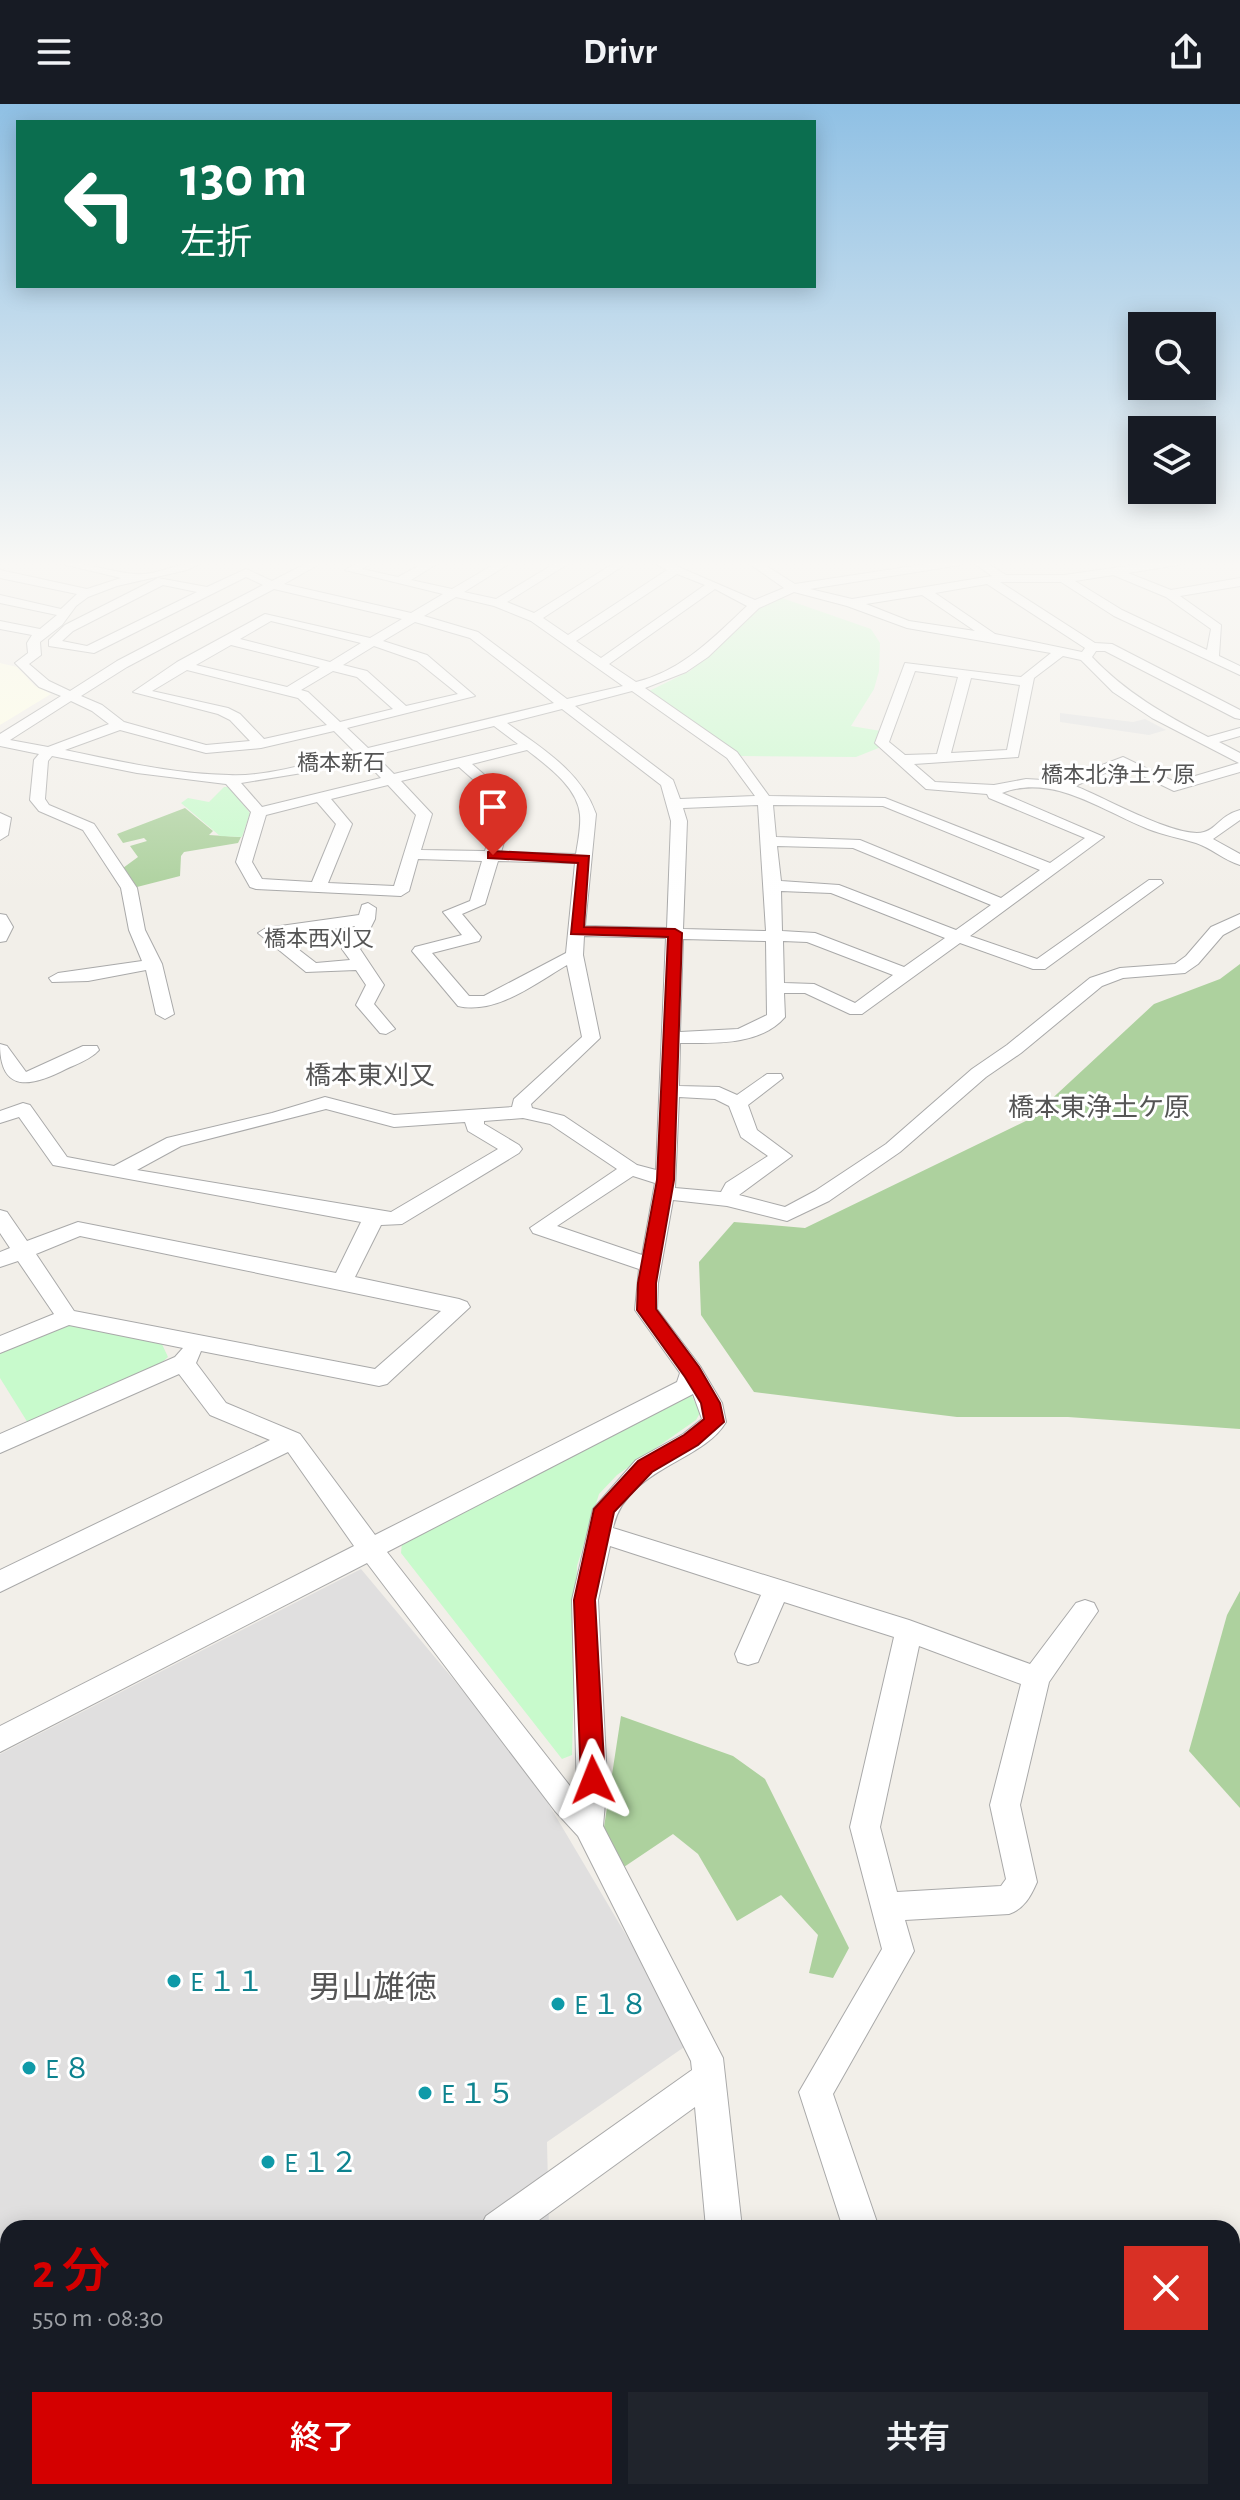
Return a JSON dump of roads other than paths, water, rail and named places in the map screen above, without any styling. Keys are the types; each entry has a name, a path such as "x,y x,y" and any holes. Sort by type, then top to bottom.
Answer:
{"street":[{"path":"31,674 44,684 97,708 119,725 206,749 261,744 468,696 441,674"},
{"path":"0,741 108,674"},
{"path":"168,674 140,692 223,711 235,717 261,744"},
{"path":"219,674 303,695 424,814 401,891 256,884 244,862 259,812"},
{"path":"290,691 319,674"},
{"path":"361,674 403,711"},
{"path":"528,674 654,770 668,783 675,804 679,821 665,1187 650,1265 646,1310 692,1372 710,1403 714,1422 691,1440 645,1466 605,1509 585,1600 593,1780 588,1827"},
{"path":"618,674 732,755 765,800 773,886 776,1017 763,1028 727,1037 671,1037"},
{"path":"0,741 137,769 231,780 302,769 637,687 669,674"},
{"path":"907,674 882,743 931,786 995,790 1006,786 1062,786 1123,761 1174,787 1240,767"},
{"path":"943,758 966,674"},
{"path":"972,674 1027,682"},
{"path":"900,760 1013,754 1028,676 1031,674"},
{"path":"1099,674 1134,701 1240,759"},
{"path":"1159,674 1240,715"},
{"path":"496,721 573,783 586,799 588,814 574,955 591,1038 521,1103 523,1112"},
{"path":"119,725 48,752 41,760 37,800 44,808 89,827 129,888 137,930 153,964 165,1014"},
{"path":"1208,741 1240,732"},
{"path":"259,812 527,746"},
{"path":"462,762 499,795 506,809 477,904 451,912 473,937 421,951 464,1002 488,1001 574,955"},
{"path":"231,780 259,812"},
{"path":"1062,786 1161,828 1198,838 1240,860"},
{"path":"777,988 808,988 856,1010 1096,837 994,795 995,790"},
{"path":"318,887 344,824 321,797"},
{"path":"675,804 765,800 885,802 1051,869"},
{"path":"1223,827 1229,818 1240,815"},
{"path":"0,818 3,818 0,835"},
{"path":"1198,838 1223,827 1240,829"},
{"path":"769,841 855,843 1002,904"},
{"path":"413,854 585,859"},
{"path":"773,886 833,888 1000,953 1039,965 1155,883"},
{"path":"360,889 368,905 367,919 351,949 375,985 365,1005 386,1029"},
{"path":"0,919 5,927 0,937"},
{"path":"361,964 312,968 266,933 367,919"},
{"path":"117,1173 174,1142 252,1125 325,1103 394,1121 523,1112 557,1120 630,1169 665,1187 787,1214 822,1196 893,1148 979,1073 1014,1049 1096,982 1120,973 1179,969 1192,960 1217,931 1240,919"},
{"path":"576,931 809,937 905,974"},
{"path":"58,978 153,964"},
{"path":"0,1050 21,1078 36,1077 90,1050"},
{"path":"738,1103 774,1078"},
{"path":"669,1091 719,1093 738,1103 748,1133 782,1156 733,1188 727,1199"},
{"path":"0,1117 23,1109 60,1161 374,1218 395,1219 512,1149 475,1127 474,1117"},
{"path":"630,1169 540,1228 650,1265"},
{"path":"0,1217 67,1317"},
{"path":"342,1282 374,1218"},
{"path":"0,1260 78,1229 459,1307 379,1378 67,1317 0,1345"},
{"path":"0,1444 183,1363 199,1343"},
{"path":"183,1363 218,1409 292,1440 371,1550 565,1802 588,1827 707,2058 723,2220"},
{"path":"0,1740 686,1387 692,1372"},
{"path":"0,1582 292,1440"},
{"path":"599,1533 909,1631 1036,1678"},
{"path":"748,1654 777,1588"},
{"path":"886,1907 1009,1900 1022,1882 1005,1805 1036,1678 1085,1611"},
{"path":"858,2220 816,2092 898,1951 865,1827 909,1631"},
{"path":"509,2220 707,2079"}],"place":[{"name":"E １１","path":"174,1981"},
{"name":"E １８","path":"558,2004"},
{"name":"E ８","path":"29,2068"},
{"name":"E １５","path":"425,2093"},
{"name":"E １２","path":"268,2162"}],"district":[{"name":"橋本新石","path":"341,762"},
{"name":"橋本北浄土ケ原","path":"1118,774"},
{"name":"橋本西刈又","path":"319,938"},
{"name":"橋本東刈又","path":"370,1075"},
{"name":"橋本東浄土ケ原","path":"1099,1107"},
{"name":"男山雄徳","path":"373,1987"}]}
